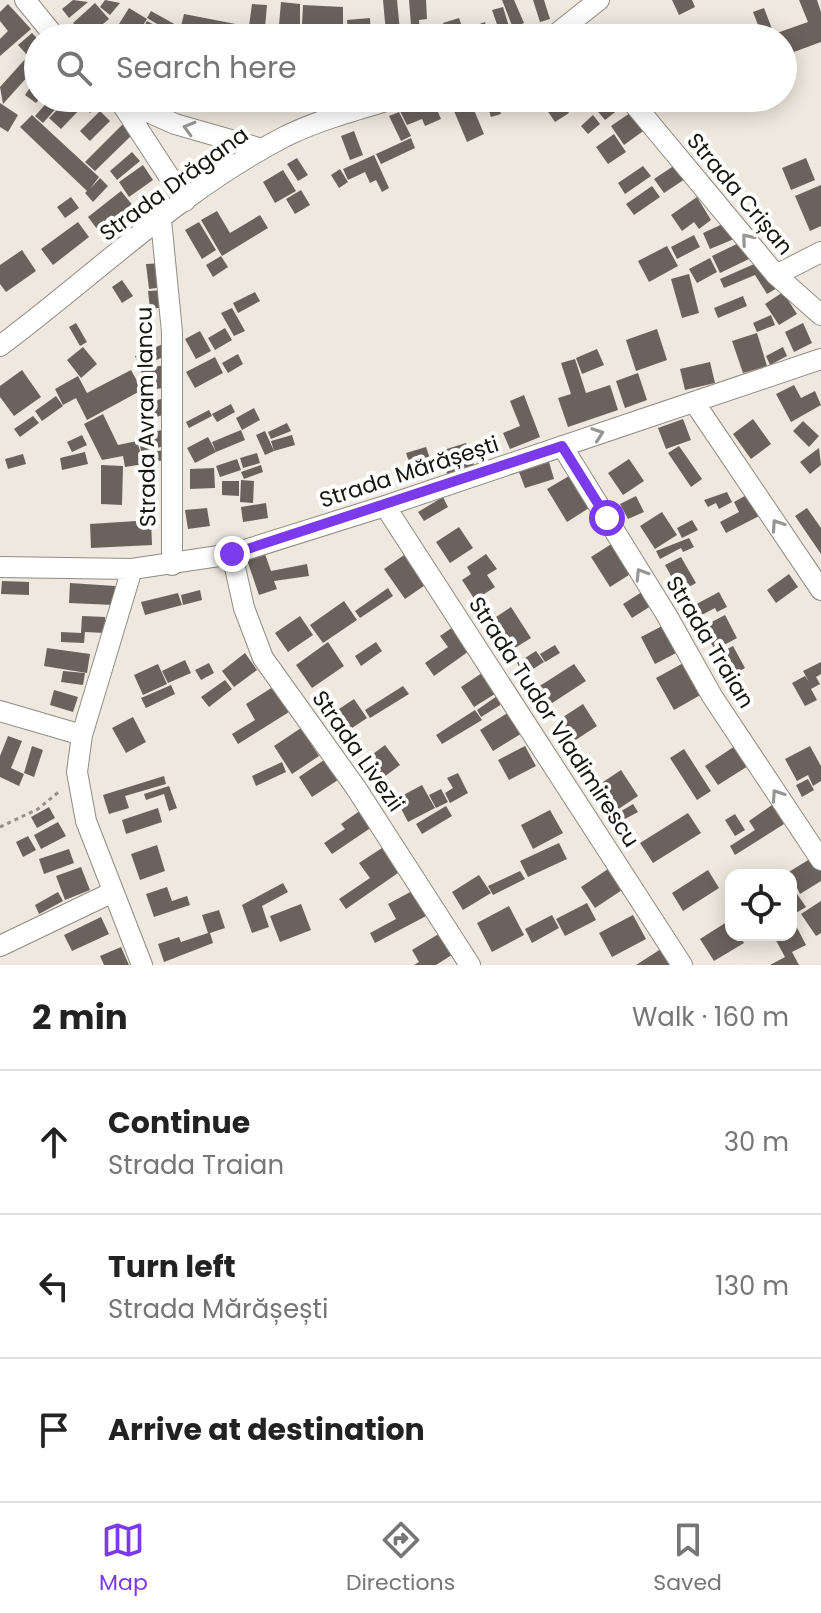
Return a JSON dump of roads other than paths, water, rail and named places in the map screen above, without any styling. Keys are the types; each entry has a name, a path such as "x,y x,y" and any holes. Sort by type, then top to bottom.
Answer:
{"street":[{"path":"25,0 45,24"},
{"path":"580,24 596,1"},
{"path":"126,112 185,201"},
{"path":"148,112 175,124 262,149"},
{"name":"Strada Drăgana","path":"0,346 185,201 262,149 290,134 355,112"},
{"name":"Strada Crișan","path":"641,112 776,275 821,315"},
{"name":"Strada Avram Iancu","path":"161,220 172,332 172,565"},
{"path":"776,275 821,252"},
{"name":"Strada Mărășești","path":"0,567 132,569 232,554 385,506 821,359"},
{"path":"694,402 821,590"},
{"name":"Strada Traian","path":"562,446 666,614 712,696 821,860"},
{"name":"Strada Tudor Vladimirescu","path":"385,506 682,965"},
{"name":"Strada Livezii","path":"232,554 244,608 263,658 356,788 470,965"},
{"path":"132,569 82,735 77,772 86,821 142,965"},
{"path":"0,711 82,735"},
{"path":"0,946 113,892"}]}
